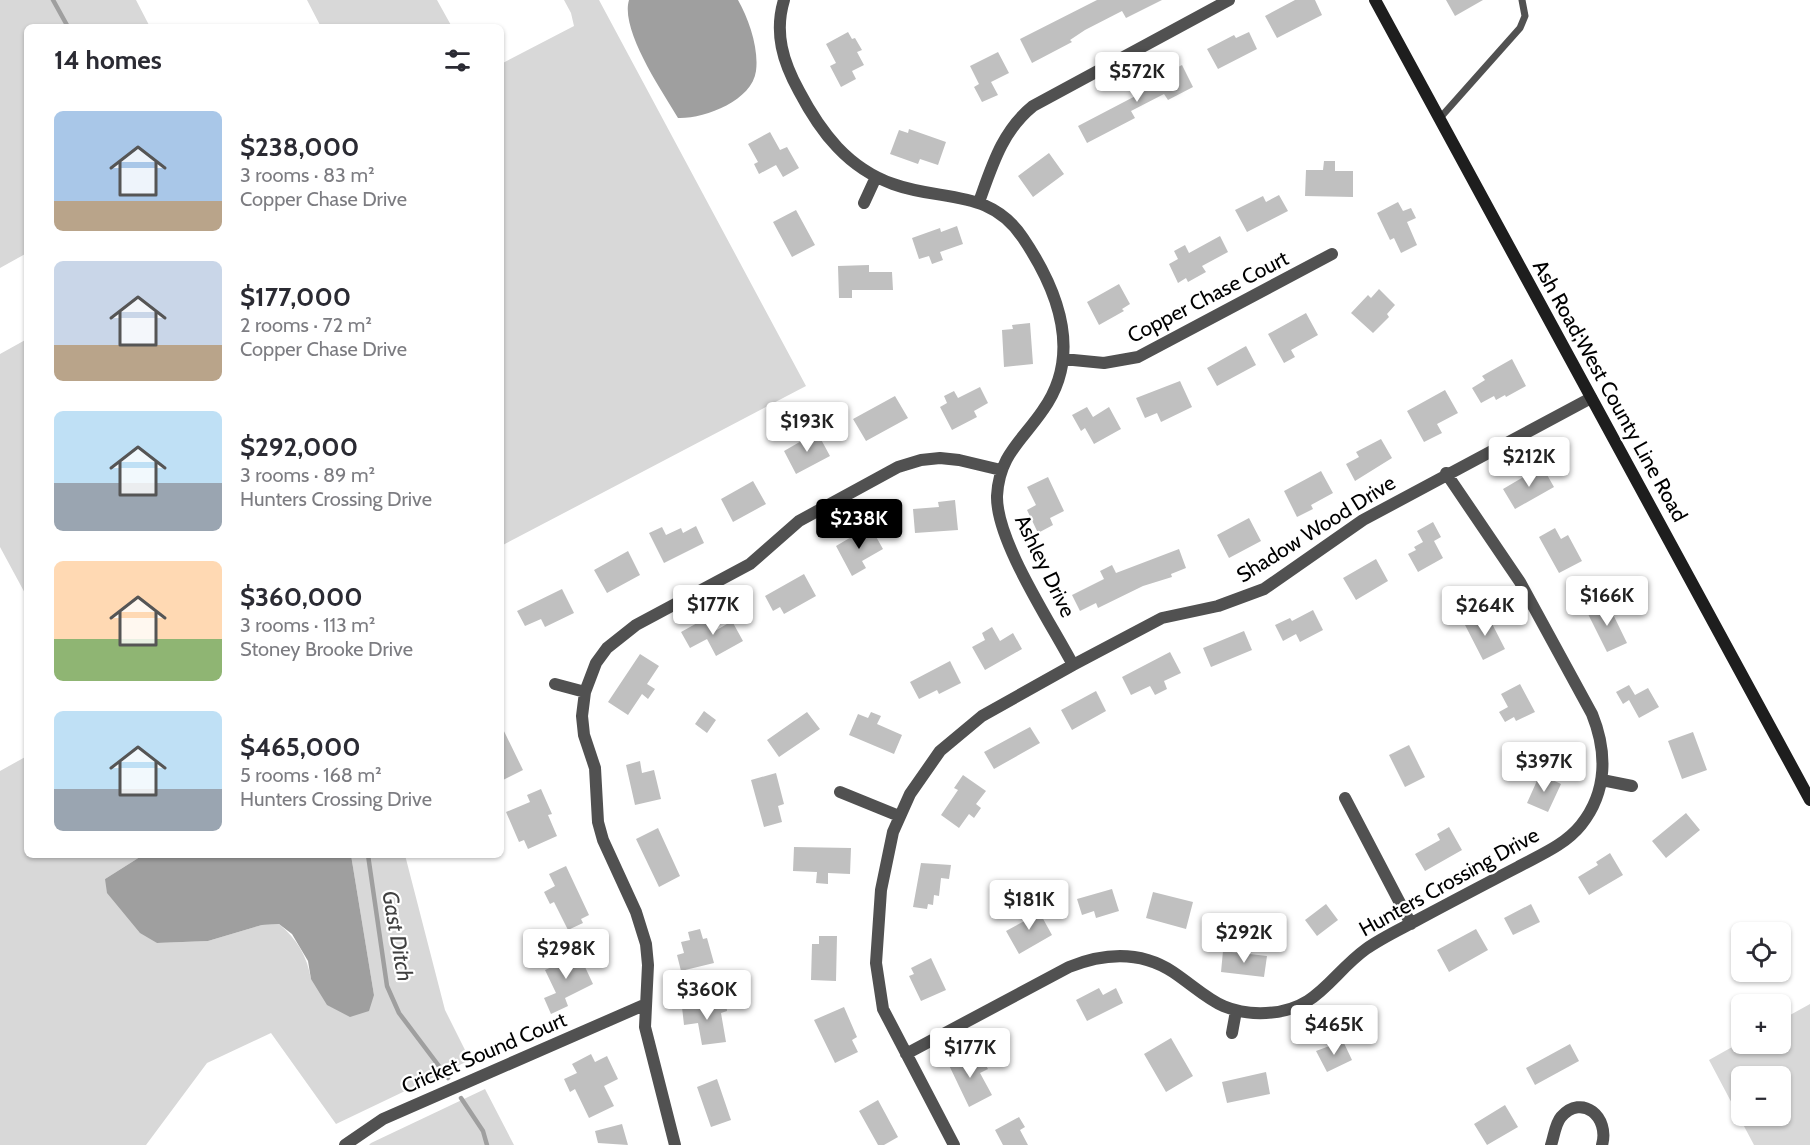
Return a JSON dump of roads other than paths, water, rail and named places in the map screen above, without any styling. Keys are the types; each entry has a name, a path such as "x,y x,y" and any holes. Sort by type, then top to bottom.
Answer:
{"main road":[{"name":"Ash Road;West County Line Road","path":"1375,0 1810,800"}],"street":[{"name":"Ashley Drive","path":"784,0 780,27 781,45 794,81 826,136 842,153 876,177 917,191 956,195 979,202 1006,218 1029,247 1056,298 1062,318 1063,359 1052,394 1042,411 1015,442 1001,470 997,498 1002,529 1073,665"},
{"path":"979,202 1004,138 1017,119 1033,106 1229,0"},
{"path":"864,203 876,177"},
{"name":"Copper Chase Court","path":"1063,359 1104,363 1138,357 1332,254"},
{"name":"Shadow Wood Drive","path":"954,1145 883,1009 876,963 885,859 899,816 923,772 960,732 982,716 1073,665 1162,618 1226,603 1264,589 1362,520 1446,473 1591,398"},
{"path":"675,1145 647,1037 644,1005 648,975 646,944 636,912 603,840 598,822 597,784 583,726 585,692 596,663 620,635 750,564 799,521 898,468 921,460 959,459 1001,470"},
{"path":"1446,473 1520,582 1592,714 1602,743 1602,780 1632,786"},
{"path":"555,684 585,692"},
{"name":"Hunters Crossing Drive","path":"906,1054 1069,967 1089,959 1114,956 1150,961 1175,974 1214,1003 1236,1011 1268,1013 1303,1004 1319,994 1367,948 1569,838 1591,809 1602,780"},
{"path":"840,792 899,816"},
{"path":"1345,798 1411,924"},
{"name":"Cricket Sound Court","path":"345,1145 383,1119 644,1005"},
{"path":"1232,1033 1236,1011"},
{"path":"1551,1145 1561,1117 1576,1108 1593,1111 1600,1118 1605,1128 1602,1145"}],"lane":[{"path":"1440,118 1520,28 1525,16 1522,0"}],"waterway":[{"name":"Gast Ditch","path":"53,0 66,24"},
{"name":"Gast Ditch","path":"368,858 387,986 399,1013 448,1078"},
{"name":"Gast Ditch","path":"461,1098 483,1131 487,1145"}]}
